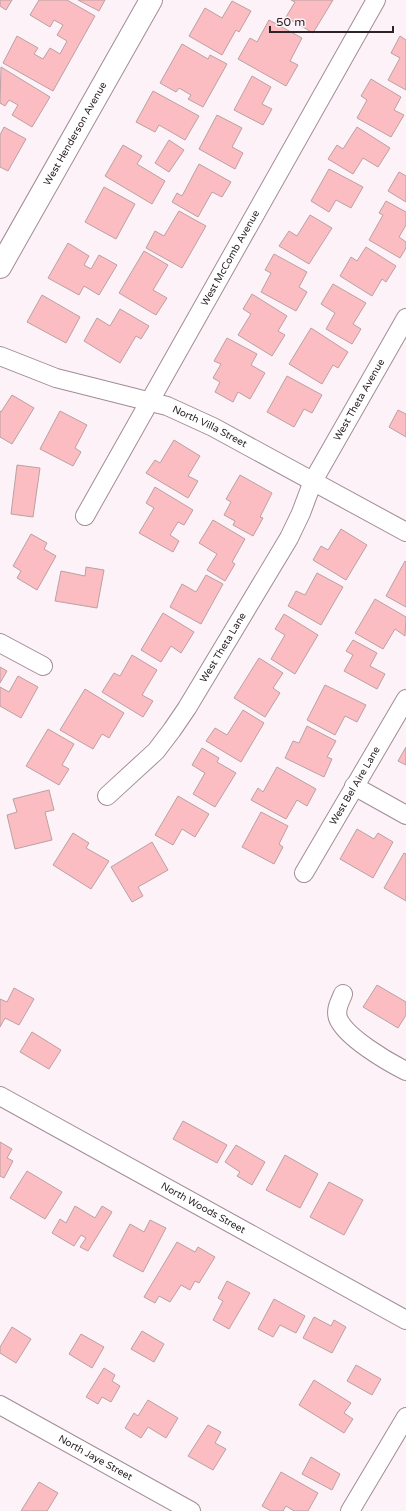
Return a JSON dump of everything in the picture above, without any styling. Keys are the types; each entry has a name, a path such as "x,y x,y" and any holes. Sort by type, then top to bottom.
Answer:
{"main road":[{"name":"West Henderson Avenue","path":"0,267 151,0"}],"street":[{"name":"West McComb Avenue","path":"85,516 149,400 376,0"},
{"name":"West Theta Avenue","path":"313,481 406,318"},
{"name":"North Villa Street","path":"0,356 56,378 149,400 166,406 213,427 406,532"},
{"name":"West Theta Lane","path":"107,796 156,751 187,708 289,538 301,513 313,481"},
{"path":"0,643 43,666"},
{"name":"West Bel Aire Lane","path":"304,873 406,699"},
{"path":"354,786 406,815"},
{"path":"343,994 337,1009 338,1018 348,1032 390,1063 406,1071"},
{"name":"North Woods Street","path":"0,1096 406,1320"},
{"name":"North Jaye Street","path":"0,1405 191,1511"},
{"path":"350,1511 406,1417"}],"building":[{"path":"0,0 12,0 6,10 0,6"},
{"path":"39,0 67,0 95,16 53,91 3,63 17,36 38,48 34,54 43,59 50,48 60,54 67,41 57,35 63,25 54,20 50,27 30,15"},
{"path":"78,0 105,0 99,11"},
{"path":"291,0 333,0 313,33 286,17 295,2"},
{"path":"232,1 251,11 239,32 236,30 222,55 189,36 205,8 222,18"},
{"path":"269,20 302,38 290,61 298,65 286,86 238,59 250,38 257,42"},
{"path":"400,36 406,40 406,90 388,80 400,58 391,53"},
{"path":"182,44 208,59 210,55 227,64 203,107 188,99 191,95 179,88 176,92 160,83"},
{"path":"1,67 50,97 32,127 12,115 18,105 9,100 5,106 0,103"},
{"path":"252,76 271,87 262,104 272,109 263,125 234,110"},
{"path":"371,79 401,97 394,110 404,115 391,137 357,118 367,100 361,96"},
{"path":"153,91 199,116 185,140 159,125 155,132 136,122"},
{"path":"217,115 242,128 232,147 243,153 235,169 199,149"},
{"path":"4,127 26,139 8,171 0,167 0,135"},
{"path":"357,127 390,148 378,167 363,158 353,174 328,159 337,145 343,149"},
{"path":"169,140 184,150 169,172 155,163"},
{"path":"123,145 142,156 137,164 165,181 152,204 105,176"},
{"path":"199,164 231,182 222,197 212,192 198,217 172,202 177,193 182,196"},
{"path":"329,169 363,187 351,208 336,200 329,212 311,201"},
{"path":"399,172 406,176 406,202 388,191"},
{"path":"104,187 135,204 116,239 85,222"},
{"path":"386,201 406,212 406,225 399,237 406,242 406,248 400,258 369,240 383,215 379,213"},
{"path":"179,211 206,226 182,268 146,248 155,231 164,236"},
{"path":"310,215 332,228 309,264 279,246 289,231 297,236"},
{"path":"68,243 89,256 84,265 91,269 99,255 117,265 99,295 84,286 79,295 48,278"},
{"path":"366,247 396,266 386,282 382,279 372,296 340,276 351,257 357,261"},
{"path":"144,251 168,265 153,290 167,298 156,315 119,293"},
{"path":"274,254 307,272 299,287 307,292 296,311 261,292 271,273 265,270"},
{"path":"333,284 366,303 353,324 361,329 352,344 326,329 335,313 321,304"},
{"path":"252,294 287,316 278,331 285,335 272,356 238,335 251,314 243,309"},
{"path":"42,295 80,317 66,343 27,322"},
{"path":"120,309 149,326 141,339 136,336 120,363 84,341 97,318 110,326"},
{"path":"311,328 348,352 338,368 333,365 322,384 289,364"},
{"path":"227,338 257,354 251,365 265,373 250,399 238,392 233,402 215,392 220,382 213,378 221,364 214,361"},
{"path":"287,376 322,395 312,413 304,409 294,427 267,412"},
{"path":"12,395 34,408 12,444 0,437 0,411 1,412"},
{"path":"398,410 406,414 406,437 389,427"},
{"path":"60,411 87,425 75,448 81,452 73,466 40,449"},
{"path":"174,440 200,456 188,476 198,481 188,498 146,473 155,460 160,463"},
{"path":"17,465 40,468 33,517 11,514"},
{"path":"240,475 272,493 260,517 263,518 253,536 233,525 235,521 224,515 231,502 226,499"},
{"path":"155,487 193,510 184,525 178,522 170,535 179,541 173,552 139,533 154,508 146,503"},
{"path":"213,520 245,539 232,562 235,564 225,581 207,570 217,554 199,543"},
{"path":"341,529 367,545 346,580 313,560 321,546 328,550"},
{"path":"31,534 47,543 44,549 56,556 37,590 17,578 21,571 13,566"},
{"path":"405,561 406,562 406,607 386,596"},
{"path":"86,567 104,570 97,608 55,601 61,571 85,576"},
{"path":"317,573 343,587 321,625 288,606 296,591 305,595"},
{"path":"206,575 223,584 201,624 170,607 182,584 196,592"},
{"path":"375,599 406,617 405,636 395,629 383,649 355,633"},
{"path":"163,613 194,632 181,653 171,646 161,662 141,650"},
{"path":"284,614 318,635 295,674 271,659 285,635 275,629"},
{"path":"353,640 377,653 370,666 385,674 377,689 344,671 353,655 346,651"},
{"path":"132,655 157,670 142,695 153,701 143,717 102,692 114,673 120,676"},
{"path":"259,658 283,673 273,688 280,693 265,717 234,698"},
{"path":"0,667 7,671 0,683"},
{"path":"18,676 38,687 21,718 0,706 0,687 9,692"},
{"path":"325,685 366,705 357,722 345,716 335,735 307,720"},
{"path":"85,689 124,713 109,738 102,734 93,749 60,730"},
{"path":"243,710 264,723 241,762 206,741 215,728 227,735"},
{"path":"307,726 336,741 327,757 332,759 324,777 285,758 293,741 299,743"},
{"path":"48,729 74,744 62,765 69,769 59,785 26,766"},
{"path":"406,747 406,765 398,761"},
{"path":"202,748 219,758 217,762 236,773 215,807 193,794 205,773 192,765"},
{"path":"277,767 316,789 307,806 297,800 286,819 251,800 258,788 263,792"},
{"path":"49,790 54,810 45,812 52,840 15,849 7,815 17,812 13,799"},
{"path":"178,796 209,814 195,837 182,829 173,845 155,835"},
{"path":"261,812 288,826 279,844 283,847 274,864 242,847"},
{"path":"357,829 374,839 378,833 393,842 373,878 340,859"},
{"path":"73,833 89,843 86,848 109,861 91,889 53,865"},
{"path":"152,842 168,870 138,887 143,896 132,902 111,867"},
{"path":"404,853 406,854 406,901 384,888"},
{"path":"377,985 406,1002 406,1015 398,1028 363,1007"},
{"path":"14,988 34,999 19,1025 5,1018 0,1027 0,999 7,1002"},
{"path":"32,1032 61,1050 49,1069 20,1052"},
{"path":"183,1121 227,1145 217,1163 173,1139"},
{"path":"0,1142 12,1149 7,1158 13,1161 4,1178 0,1176"},
{"path":"236,1145 265,1162 252,1185 237,1176 240,1172 225,1162"},
{"path":"285,1155 318,1174 300,1208 266,1190"},
{"path":"27,1171 62,1192 45,1219 10,1198"},
{"path":"329,1182 363,1200 344,1235 310,1217"},
{"path":"75,1206 95,1218 102,1206 112,1212 88,1251 80,1247 86,1238 81,1235 74,1246 52,1233 60,1219 66,1223"},
{"path":"150,1220 166,1228 143,1272 113,1256 130,1224 144,1232"},
{"path":"177,1242 195,1252 198,1247 215,1257 199,1283 195,1281 190,1290 181,1285 170,1302 159,1296 155,1303 144,1297"},
{"path":"227,1281 250,1293 229,1329 213,1320 223,1301 218,1298"},
{"path":"274,1299 305,1316 296,1333 280,1325 273,1337 258,1329"},
{"path":"314,1317 331,1326 334,1320 346,1327 332,1353 303,1338"},
{"path":"12,1327 31,1339 16,1363 0,1353 0,1347"},
{"path":"142,1331 164,1344 154,1362 131,1349"},
{"path":"81,1334 104,1347 92,1368 69,1354"},
{"path":"356,1365 381,1379 372,1395 347,1381"},
{"path":"104,1368 115,1375 112,1381 120,1386 111,1402 102,1397 98,1404 86,1397"},
{"path":"314,1380 351,1403 344,1413 353,1419 344,1433 299,1405"},
{"path":"148,1400 178,1418 166,1438 148,1427 141,1438 125,1428 134,1413 138,1416"},
{"path":"208,1425 221,1432 215,1443 226,1449 213,1470 188,1456"},
{"path":"311,1457 340,1474 332,1490 302,1474"},
{"path":"281,1472 318,1493 308,1511 294,1511 286,1506 283,1511 271,1511 262,1506"},
{"path":"39,1482 58,1493 47,1511 21,1511"}]}
